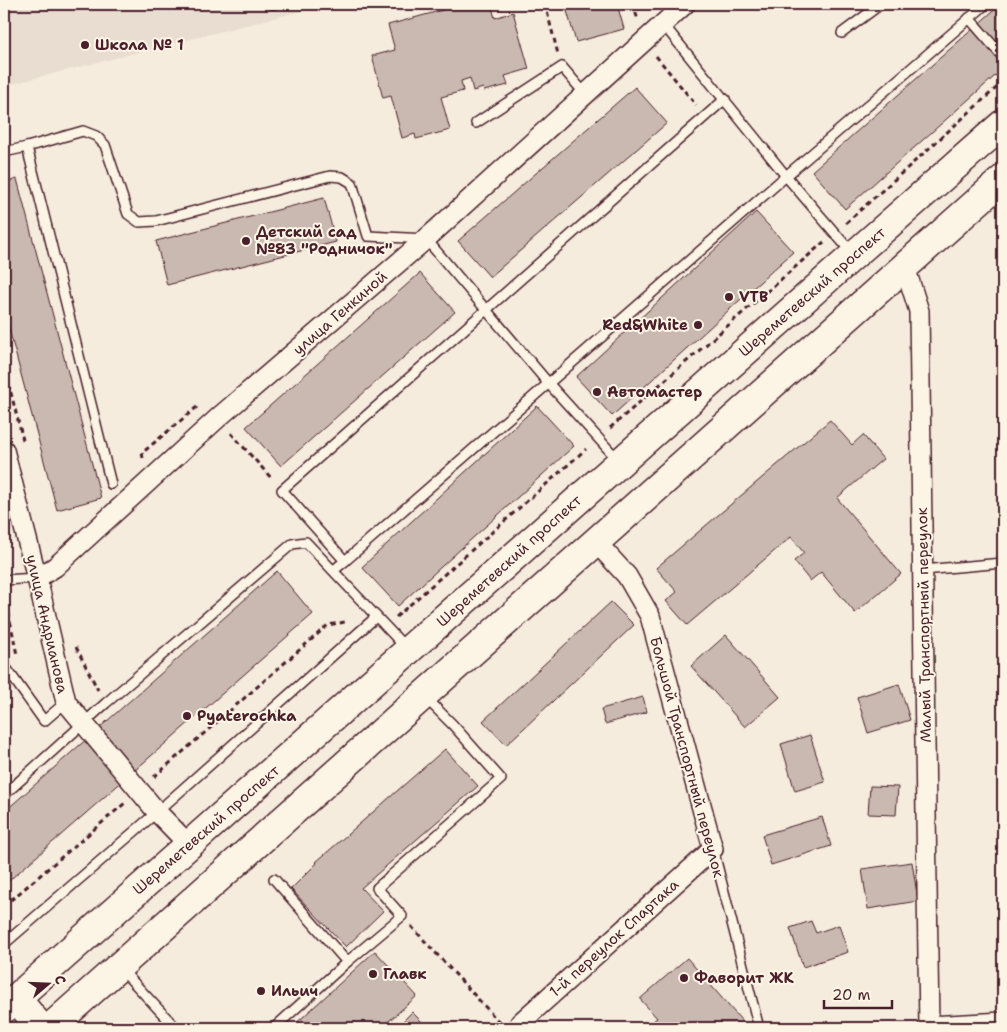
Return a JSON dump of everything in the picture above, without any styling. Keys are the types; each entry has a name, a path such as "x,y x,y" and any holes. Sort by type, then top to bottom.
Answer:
{"main road":[{"name":"Шереметевский проспект","path":"41,1028 10,1004 1003,124"},
{"path":"50,1028 1003,179"},
{"name":"Малый Транспортный переулок","path":"878,234 906,267"},
{"name":"Большой Транспортный переулок","path":"567,510 596,542"}],"street":[{"name":"улица Генкиной","path":"37,578 55,567 219,417 426,239 685,4"},
{"name":"Малый Транспортный переулок","path":"906,267 920,311 929,1025"},
{"name":"улица Андрианова","path":"4,450 66,702 157,812 189,845"},
{"name":"Большой Транспортный переулок","path":"596,542 627,576 650,616 712,849"},
{"name":"1-й переулок Спартака","path":"522,1026 712,849"}],"lane":[{"path":"842,33 881,4"},
{"path":"334,570 986,4"},
{"path":"970,18 1003,57"},
{"path":"663,24 786,176 854,255"},
{"path":"476,123 562,66 586,95"},
{"path":"345,561 282,490 725,99"},
{"path":"4,152 83,131 96,136 105,145 128,214 139,222 156,221 330,176 342,177 352,183 368,236 426,239 549,384 620,462"},
{"path":"27,147 111,484"},
{"path":"4,795 106,703 292,544 306,542 409,651"},
{"path":"923,570 1003,563"},
{"path":"4,580 37,578"},
{"path":"4,944 157,812 376,617"},
{"path":"4,665 44,722 66,702"},
{"path":"274,1028 347,962 402,916 377,888 501,779 453,725 424,696"},
{"name":"Большой Транспортный переулок","path":"712,849 759,1028"},
{"path":"274,879 347,962"},
{"path":"119,967 176,1028"},
{"path":"929,1025 1003,1017"}],"path":[{"path":"545,4 559,58"},
{"path":"650,50 705,116"},
{"path":"4,906 328,625 376,617 396,617 598,438 878,196 1003,82"},
{"path":"225,427 282,490"},
{"path":"5,594 18,658"},
{"path":"73,641 93,683 106,703"},
{"path":"402,916 503,1026 522,1026"}],"shaded area":[{"name":"Школа № 1","path":"4,4 329,4 4,86"}],"building":[{"path":"465,4 491,4 495,18 513,12 529,69 505,76 508,85 484,91 483,88 473,91 470,78 461,81 463,91 441,97 450,130 416,139 415,134 402,138 391,96 383,98 372,56 395,50 388,25"},
{"path":"565,4 617,4 624,29 576,42"},
{"path":"1003,4 1003,69 845,209 812,171"},
{"path":"635,87 667,123 490,277 458,241"},
{"path":"17,179 101,498 57,510 4,310 4,183"},
{"name":"Детский сад №83 \"Родничок\"","path":"324,198 336,242 167,285 156,241"},
{"path":"756,212 793,252 612,416 576,377"},
{"path":"420,273 455,312 281,466 246,427"},
{"path":"537,406 574,446 398,606 362,567"},
{"path":"830,420 852,445 863,435 883,459 837,498 901,574 855,613 821,572 810,581 794,561 804,553 791,537 687,625 666,601 677,592 656,568"},
{"path":"277,571 313,614 4,885 4,812"},
{"path":"611,602 634,625 506,745 483,721"},
{"path":"726,635 780,697 745,727 691,666"},
{"path":"899,684 910,720 868,733 857,697"},
{"path":"643,697 647,712 605,724 601,709"},
{"path":"810,735 825,782 795,791 781,744"},
{"path":"445,749 478,786 361,888 383,911 346,947 291,889 316,862"},
{"path":"870,786 898,787 896,815 868,814"},
{"path":"822,817 831,846 771,865 762,835"},
{"path":"912,862 918,901 868,909 862,869"},
{"path":"811,921 816,933 839,925 848,952 803,967 790,928"},
{"name":"Главк","path":"375,951 417,996 381,1028 291,1028"},
{"name":"Фаворит ЖК","path":"687,958 748,1028 644,1028 657,1018 640,999"},
{"path":"412,1012 428,1028 396,1028"}],"place":[{"name":"Школа № 1","path":"85,45"},
{"name":"Детский сад №83 \"Родничок\"","path":"246,241"},
{"name":"VTB","path":"729,297"},
{"name":"Red&White","path":"698,325"},
{"name":"Автомастер","path":"597,392"},
{"name":"Pyaterochka","path":"187,716"},
{"name":"Главк","path":"373,974"},
{"name":"Фаворит ЖК","path":"684,978"},
{"name":"Ильич","path":"261,991"}]}
